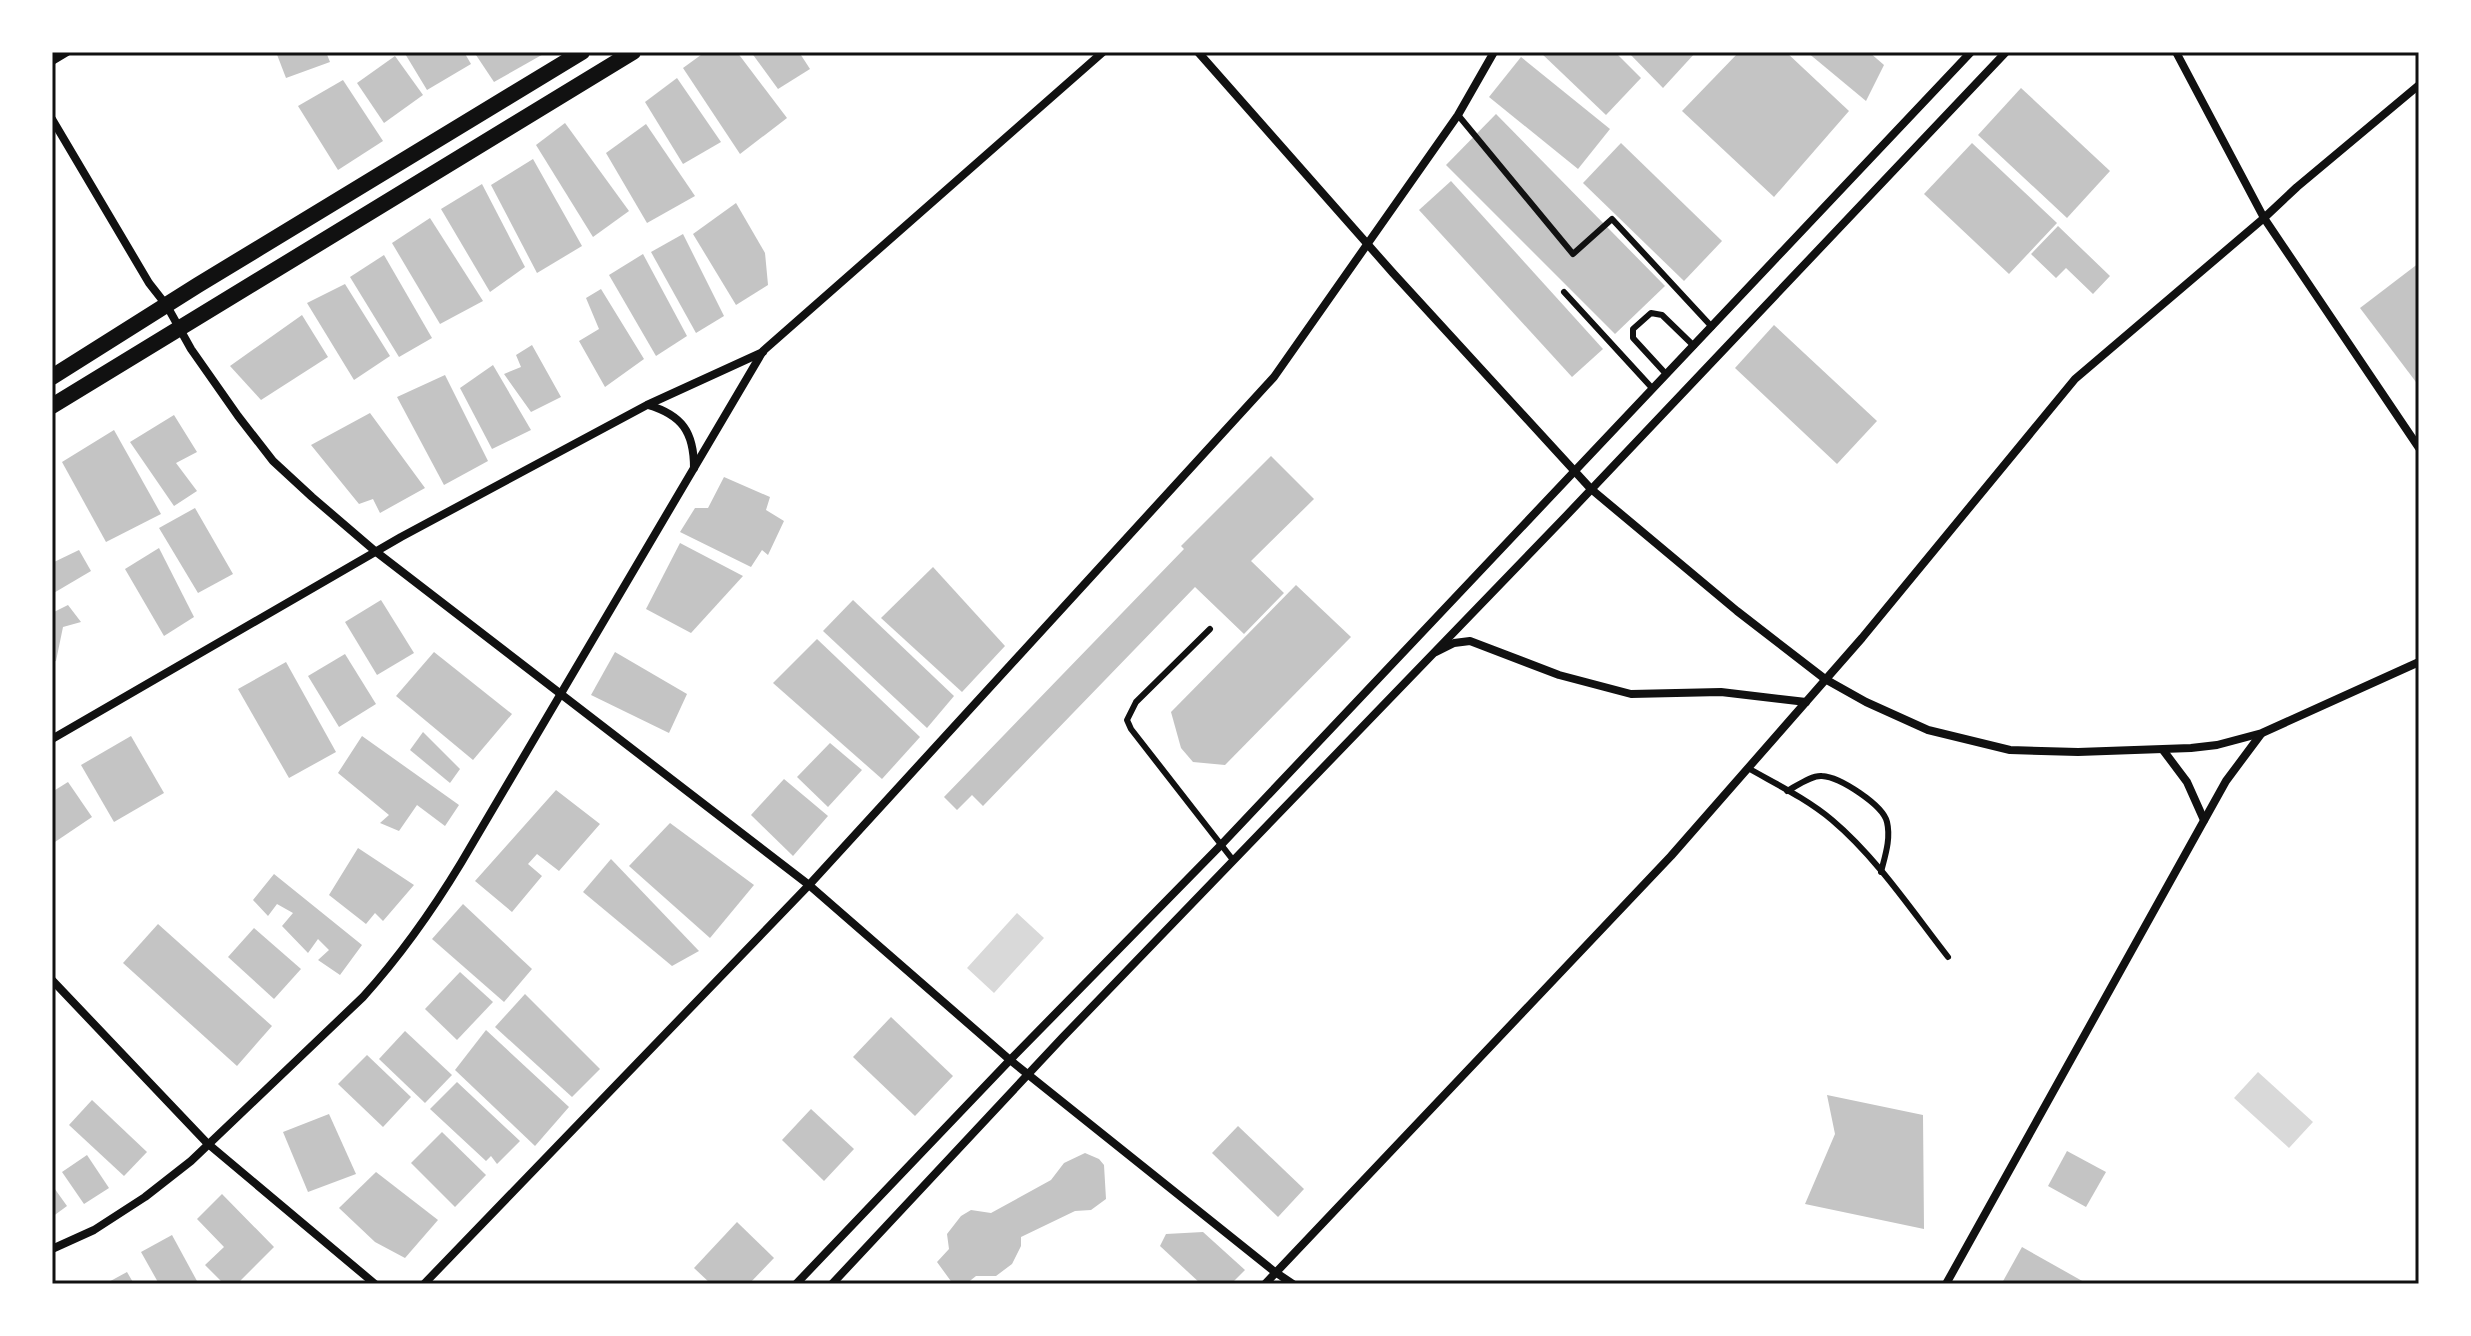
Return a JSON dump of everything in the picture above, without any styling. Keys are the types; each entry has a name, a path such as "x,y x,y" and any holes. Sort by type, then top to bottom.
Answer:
{"main road":[{"path":"52,377 582,52"},
{"path":"52,406 633,52"}],"street":[{"path":"52,61 67,52"},
{"path":"52,739 375,551 647,405 763,351 1103,52"},
{"path":"1198,52 1591,489 1737,611 1825,679 1866,702 1928,730 2010,750 2163,750 2217,745 2262,733 2419,662"},
{"path":"424,1284 809,885 1274,377 1458,115 1494,52"},
{"path":"796,1284 1220,846 1971,52"},
{"path":"832,1284 1028,1074 2006,52"},
{"path":"2176,52 2264,218 2419,448"},
{"path":"1265,1284 1660,867 1806,702 2075,379 2419,85"},
{"path":"52,119 149,283 167,306 178,329 273,461 375,551 809,885 1010,1060 1293,1284"},
{"path":"52,1249 94,1230 145,1197 191,1161 363,997 411,941 461,863 763,351"},
{"path":"647,405 672,413 680,422 692,443 694,468"},
{"path":"1428,656 1454,643 1470,641 1559,675 1631,694 1721,692 1806,702"},
{"path":"1946,1284 2226,781 2262,733"},
{"path":"2163,750 2187,782 2204,820"},
{"path":"52,980 207,1143 375,1284"}],"lane":[{"path":"1458,115 1573,254 1612,219 1712,327"},
{"path":"1564,292 1652,388"},
{"path":"1666,374 1633,338 1633,329 1651,313 1662,315 1694,346"},
{"path":"1210,629 1136,702 1127,720 1233,860"},
{"path":"1748,768 1831,819 1856,842 1948,957"},
{"path":"1787,791 1806,780 1822,776 1844,784 1872,801 1887,818 1889,837 1881,872"}],"shaded area":[{"path":"1017,913 1044,938 994,993 967,968"},
{"path":"2258,1072 2313,1122 2289,1148 2234,1098"}],"building":[{"path":"276,52 326,52 330,62 286,78"},
{"path":"404,52 464,52 471,64 427,90"},
{"path":"474,52 547,52 494,82"},
{"path":"705,52 737,52 787,118 740,154 683,68"},
{"path":"751,52 799,52 810,69 778,89"},
{"path":"1540,52 1615,52 1641,78 1606,115"},
{"path":"1628,52 1696,52 1663,88"},
{"path":"1739,52 1786,52 1849,111 1774,197 1682,111"},
{"path":"1807,52 1869,52 1884,65 1866,101"},
{"path":"395,56 423,95 384,123 357,83"},
{"path":"1521,57 1610,129 1578,169 1489,97"},
{"path":"677,78 721,142 683,164 645,102"},
{"path":"343,80 383,141 338,170 298,106"},
{"path":"2021,88 2110,171 2067,218 1978,135"},
{"path":"1496,114 1665,286 1615,334 1446,165"},
{"path":"565,123 629,211 593,237 536,145"},
{"path":"646,124 695,196 647,223 606,153"},
{"path":"1621,143 1722,241 1684,281 1583,183"},
{"path":"1972,143 2057,223 2009,274 1924,194"},
{"path":"533,159 582,246 537,273 491,185"},
{"path":"1451,181 1603,349 1572,377 1419,210"},
{"path":"482,184 525,267 490,292 441,209"},
{"path":"736,203 765,253 768,285 736,305 693,234"},
{"path":"430,218 483,301 440,324 392,243"},
{"path":"2058,226 2110,276 2093,294 2066,268 2056,278 2031,254"},
{"path":"683,234 724,316 696,333 651,252"},
{"path":"643,254 687,336 656,356 609,275"},
{"path":"384,255 432,338 399,357 350,277"},
{"path":"2419,263 2419,386 2360,308"},
{"path":"345,284 390,356 354,380 307,303"},
{"path":"601,289 644,359 605,387 579,341 599,329 586,298"},
{"path":"302,315 328,357 261,400 230,366"},
{"path":"1774,325 1877,421 1837,464 1735,368"},
{"path":"532,345 561,397 531,412 504,374 521,367 516,355"},
{"path":"493,365 531,430 492,449 460,388"},
{"path":"445,375 488,461 444,485 397,397"},
{"path":"370,413 425,488 380,513 373,499 359,504 311,445"},
{"path":"174,415 197,452 176,463 197,491 174,506 130,442"},
{"path":"114,430 161,514 106,542 62,462"},
{"path":"1271,456 1314,499 1251,561 1284,593 1244,634 1195,587 983,806 972,795 957,810 944,797 1184,549 1181,546"},
{"path":"724,477 770,497 766,510 784,521 768,555 762,550 751,567 680,532 695,508 708,508"},
{"path":"195,508 233,574 198,593 159,528"},
{"path":"680,543 743,576 691,633 646,609"},
{"path":"159,548 194,617 164,636 125,569"},
{"path":"79,550 91,571 52,594 52,563"},
{"path":"933,567 1005,646 962,692 881,618"},
{"path":"1296,585 1351,637 1225,765 1193,762 1181,748 1171,712"},
{"path":"381,600 414,653 377,675 345,622"},
{"path":"853,600 954,696 927,728 823,631"},
{"path":"68,605 81,622 63,627 56,661 52,662 52,613"},
{"path":"817,639 920,737 882,779 773,683"},
{"path":"434,652 512,714 473,760 396,696"},
{"path":"615,652 687,694 669,733 591,695"},
{"path":"345,654 376,704 339,727 308,676"},
{"path":"286,662 336,752 289,778 238,689"},
{"path":"423,732 460,769 450,783 410,750"},
{"path":"131,736 164,793 114,822 81,765"},
{"path":"362,736 459,805 445,826 417,805 399,831 380,823 389,815 338,773"},
{"path":"830,743 862,770 828,807 797,777"},
{"path":"784,779 828,816 793,856 751,815"},
{"path":"68,782 92,817 52,844 52,792"},
{"path":"556,790 600,824 559,871 537,854 528,864 542,876 512,912 475,881"},
{"path":"670,823 754,885 710,938 629,866"},
{"path":"358,848 414,885 383,921 375,913 366,924 329,895"},
{"path":"611,859 699,951 672,966 583,892"},
{"path":"274,874 362,945 340,975 318,960 329,950 318,939 308,953 282,926 293,913 277,904 268,916 253,900"},
{"path":"463,904 532,969 504,1002 432,939"},
{"path":"158,924 272,1026 237,1066 123,963"},
{"path":"254,928 301,969 274,999 228,957"},
{"path":"460,972 493,1002 457,1040 425,1009"},
{"path":"525,994 600,1069 572,1097 495,1027"},
{"path":"891,1017 953,1076 915,1116 853,1057"},
{"path":"486,1030 569,1107 535,1146 455,1070"},
{"path":"405,1031 452,1075 425,1103 379,1059"},
{"path":"367,1055 411,1097 383,1127 338,1084"},
{"path":"457,1082 520,1141 497,1164 491,1156 486,1161 430,1109"},
{"path":"1827,1095 1923,1115 1924,1229 1805,1204 1835,1134"},
{"path":"92,1100 147,1152 124,1176 69,1125"},
{"path":"811,1109 854,1149 824,1181 782,1140"},
{"path":"329,1114 356,1174 308,1192 283,1132"},
{"path":"1238,1126 1304,1189 1278,1217 1212,1153"},
{"path":"442,1132 486,1175 455,1207 411,1163"},
{"path":"2067,1151 2106,1172 2086,1207 2048,1186"},
{"path":"1085,1153 1099,1159 1104,1165 1106,1199 1091,1210 1075,1211 1021,1237 1021,1246 1012,1264 996,1276 976,1276 966,1284 953,1284 937,1262 949,1249 947,1234 961,1216 971,1210 991,1213 1051,1180 1064,1163"},
{"path":"87,1155 109,1188 84,1204 62,1172"},
{"path":"376,1172 438,1220 405,1258 375,1242 339,1208"},
{"path":"52,1185 67,1206 52,1217"},
{"path":"222,1194 274,1247 237,1284 224,1284 205,1265 224,1247 197,1219"},
{"path":"737,1222 774,1258 749,1284 711,1284 694,1268"},
{"path":"1203,1232 1245,1270 1231,1284 1201,1284 1160,1246 1166,1234"},
{"path":"172,1235 197,1281 191,1284 159,1284 141,1252"},
{"path":"2022,1247 2084,1282 2083,1284 2002,1283"},
{"path":"127,1272 134,1284 105,1284"}]}
